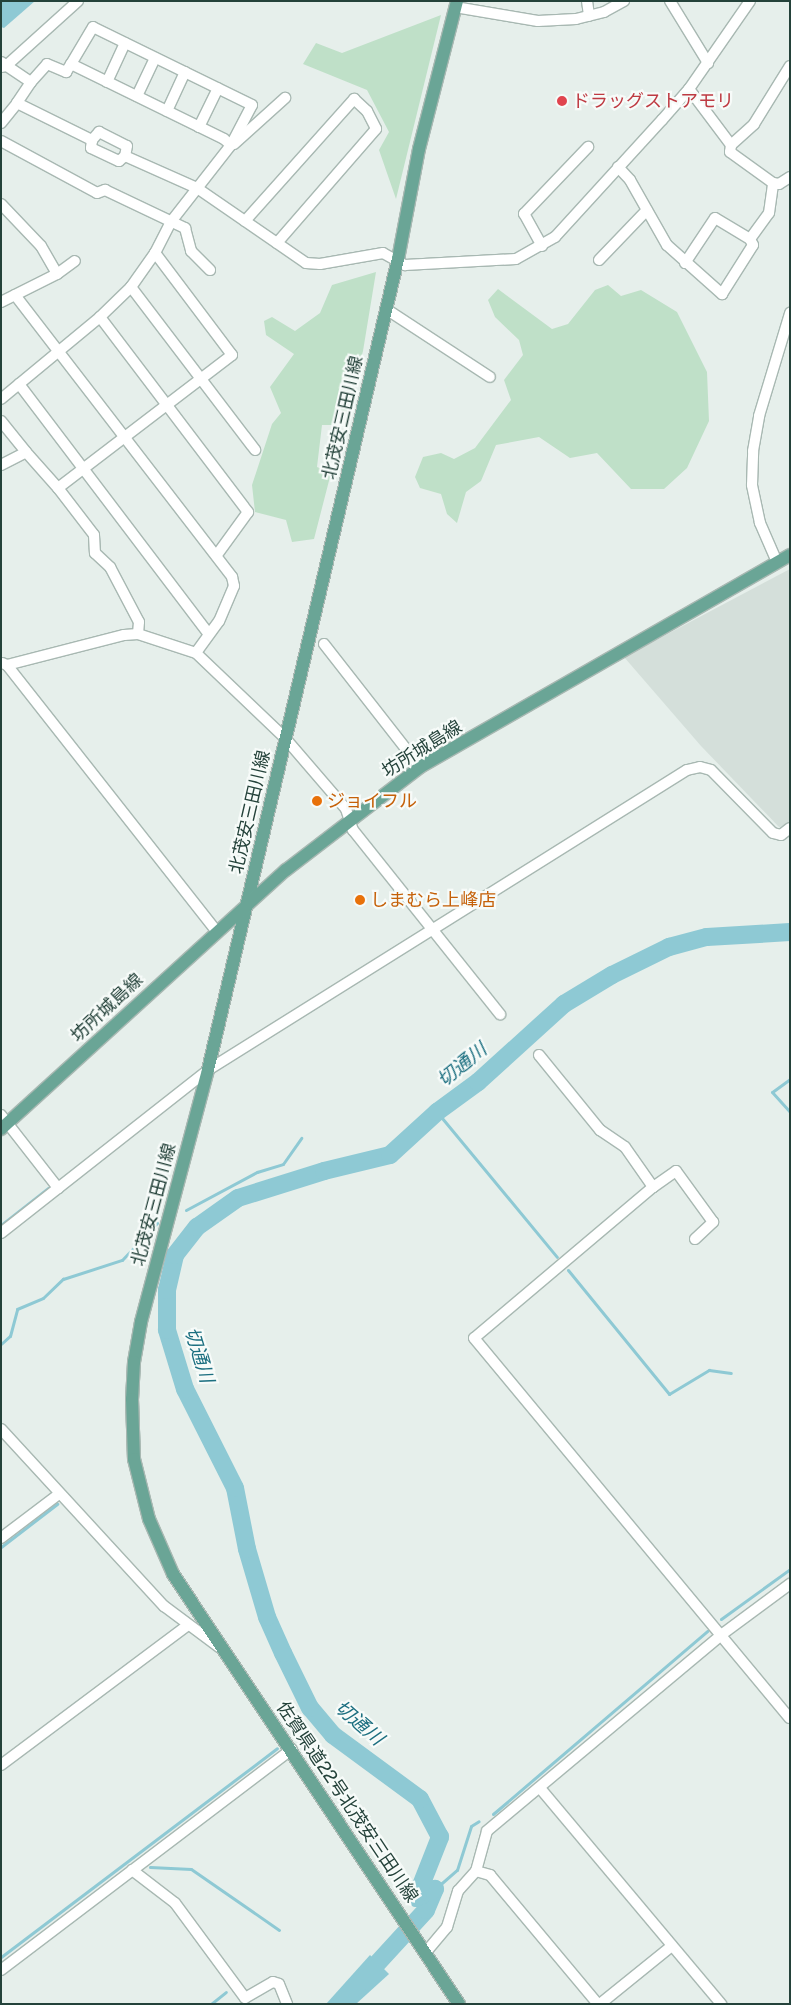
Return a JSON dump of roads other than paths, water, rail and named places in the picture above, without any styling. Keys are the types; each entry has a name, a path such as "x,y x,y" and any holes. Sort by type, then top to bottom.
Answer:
{"main road":[{"name":"北茂安三田川線","path":"204,1621 173,1574 149,1519 134,1459 132,1399 134,1362 141,1322 208,1070 398,259 420,149 456,4"},
{"name":"坊所城島線","path":"3,1122 216,931 350,819 420,767 790,555"},
{"name":"佐賀県道22号北茂安三田川線","path":"204,1621 292,1749 459,2004"}],"street":[{"path":"31,82 3,65 78,1"},
{"path":"587,1 589,16"},
{"path":"456,4 538,21 589,16 624,1"},
{"path":"670,1 708,63"},
{"path":"125,156 196,188 306,262 320,264 384,253 398,259 405,265 516,259 542,246 689,89 750,1"},
{"path":"1,123 31,82 47,64 66,72 94,27 252,105 230,145 170,223 155,253 131,286 100,318 1,399"},
{"path":"107,82 125,43"},
{"path":"137,96 155,58"},
{"path":"71,64 199,127 230,145 239,142 285,98"},
{"path":"790,66 754,124 731,145 730,152 773,183 779,184 790,178"},
{"path":"167,111 185,72"},
{"path":"199,127 218,88"},
{"path":"689,89 731,145"},
{"path":"245,221 354,99 367,112 376,128 277,243"},
{"path":"17,103 92,140"},
{"path":"99,132 120,142 127,146 125,156 119,161 91,148 92,140 99,132"},
{"path":"1,141 97,193 105,190 170,223 185,228 191,251 210,270"},
{"path":"542,246 524,214 588,147"},
{"path":"618,167 630,180 667,245 685,263 722,294 753,245 750,239 715,218 685,263"},
{"path":"750,239 769,213 773,183"},
{"path":"1,204 41,246 57,274"},
{"path":"599,260 647,210"},
{"path":"58,488 232,355 155,253"},
{"path":"1,302 57,274 75,261"},
{"path":"131,286 255,450"},
{"path":"15,295 60,351 232,577 234,586 209,634 196,653"},
{"path":"386,309 490,378"},
{"path":"777,562 760,523 752,485 753,451 759,416 790,313"},
{"path":"100,318 248,512 216,556"},
{"path":"19,384 209,634"},
{"path":"1,421 58,488 94,535 95,553 110,567 139,622 138,634"},
{"path":"1,465 26,452"},
{"path":"216,931 4,664 124,634 138,634 196,653 285,738 346,810 353,830 500,1014"},
{"path":"324,644 420,767"},
{"path":"1,1233 208,1070 687,770 700,767 710,770 773,833 781,835 790,828"},
{"path":"539,1055 600,1130 625,1147 653,1187"},
{"path":"3,1122 58,1188"},
{"path":"695,1238 713,1222 676,1171 653,1187 474,1338 790,1718"},
{"path":"1,1429 164,1606 224,1650"},
{"path":"1,1538 59,1494"},
{"path":"425,1950 447,1927 458,1891 476,1871 486,1831 540,1788 721,1635 790,1584"},
{"path":"1,1765 188,1625"},
{"path":"1,1970 292,1749"},
{"path":"540,1788 721,2004"},
{"path":"132,1870 175,1903 245,1998 273,1982 279,1984 288,2004"},
{"path":"476,1871 490,1875 599,2004 672,1946"}],"water":[{"path":"1,1 35,1 4,28 1,27"},
{"path":"370,1955 389,1974 356,2004 326,2004"}],"waterway":[{"name":"切通川","path":"340,2004 426,1910 435,1889 416,1898 440,1837 420,1799 333,1735 310,1708 283,1653 267,1617 247,1549 235,1488 185,1389 167,1330 167,1290 175,1255 197,1227 238,1198 324,1171 390,1155 437,1112 478,1082 564,1004 612,975 669,947 707,937 790,932"},
{"path":"790,1079 772,1092 790,1112"},
{"path":"437,1112 557,1257"},
{"path":"186,1210 257,1172 283,1164 301,1138"},
{"path":"1,1225 48,1188"},
{"path":"1,1344 10,1336 17,1309 43,1298 63,1279 122,1260 157,1223"},
{"path":"568,1270 669,1394 709,1370 731,1373"},
{"path":"1,1547 57,1504"},
{"path":"721,1619 790,1569"},
{"path":"493,1814 707,1631"},
{"path":"1,1957 277,1748"},
{"path":"435,1889 457,1870 471,1826 479,1821"},
{"path":"150,1867 191,1869 279,1930"},
{"path":"211,2004 226,1992"}],"place":[{"name":"ドラッグストアモリ","path":"562,101"},
{"name":"ジョイフル","path":"317,801"},
{"name":"しまむら上峰店","path":"360,900"}]}
